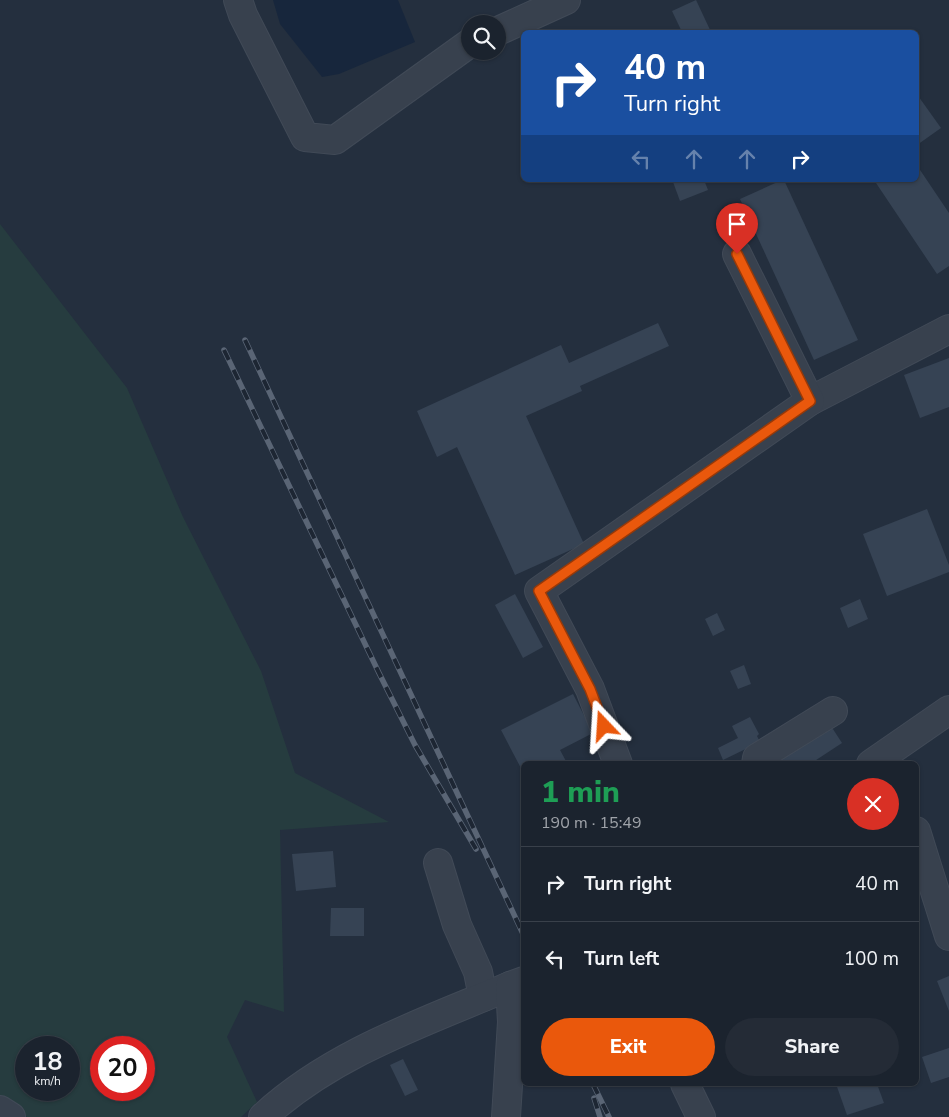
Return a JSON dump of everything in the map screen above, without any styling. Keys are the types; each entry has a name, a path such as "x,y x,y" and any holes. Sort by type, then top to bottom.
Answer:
{"street":[{"path":"238,0 243,15 304,136 335,140 461,50"},
{"path":"506,27 566,0"},
{"path":"737,254 810,401"},
{"path":"617,761 590,689 539,591 810,401 949,329"},
{"path":"877,761 949,710"},
{"path":"756,761 757,758 833,711"},
{"path":"919,841 949,936"},
{"path":"438,863 457,925 478,972 483,998"},
{"path":"263,1117 282,1100 358,1050 517,983"},
{"path":"506,1117 512,1022 517,983"},
{"path":"686,1086 701,1117"},
{"path":"0,1110 11,1117"}],"green space":[{"path":"0,224 127,388 183,517 261,671 295,773 389,822 280,830 284,1012 245,1000 227,1037 257,1102 241,1117 27,1117 0,1097"}],"water":[{"path":"273,0 398,0 415,42 339,74 322,77 280,24"}],"building":[{"path":"696,0 710,30 681,30 672,11"},
{"path":"919,97 941,128 919,144"},
{"path":"919,168 949,213 949,266 937,274 875,182 919,182"},
{"path":"673,182 705,182 708,190 680,201"},
{"path":"778,182 785,182 858,340 814,360 740,199"},
{"path":"658,323 669,346 580,386 582,391 526,416 584,544 515,575 457,447 437,457 417,411 561,345 569,363"},
{"path":"949,358 949,407 920,418 904,375"},
{"path":"927,509 949,565 949,572 887,596 863,534"},
{"path":"515,594 543,647 523,658 495,605"},
{"path":"860,599 868,619 848,628 840,608"},
{"path":"717,613 725,630 713,636 705,619"},
{"path":"744,665 751,684 738,689 730,671"},
{"path":"573,694 593,733 560,750 566,761 521,761 521,768 501,730"},
{"path":"750,717 759,734 757,736 760,742 723,760 718,748 738,738 732,726"},
{"path":"829,723 842,743 815,761 772,761"},
{"path":"333,851 336,887 296,891 292,854"},
{"path":"331,908 364,908 364,936 330,936"},
{"path":"949,976 949,1011 937,981"},
{"path":"949,1048 949,1077 931,1083 922,1057"},
{"path":"403,1059 418,1090 405,1096 390,1065"},
{"path":"837,1086 878,1086 884,1103 847,1115"}],"railway":[{"path":"245,340 521,930"},
{"path":"224,350 415,745 476,849"},
{"path":"594,1086 609,1117"},
{"path":"594,1098 600,1117"}],"route":[{"path":"604,726 590,689 539,591 810,401 737,254"}]}
